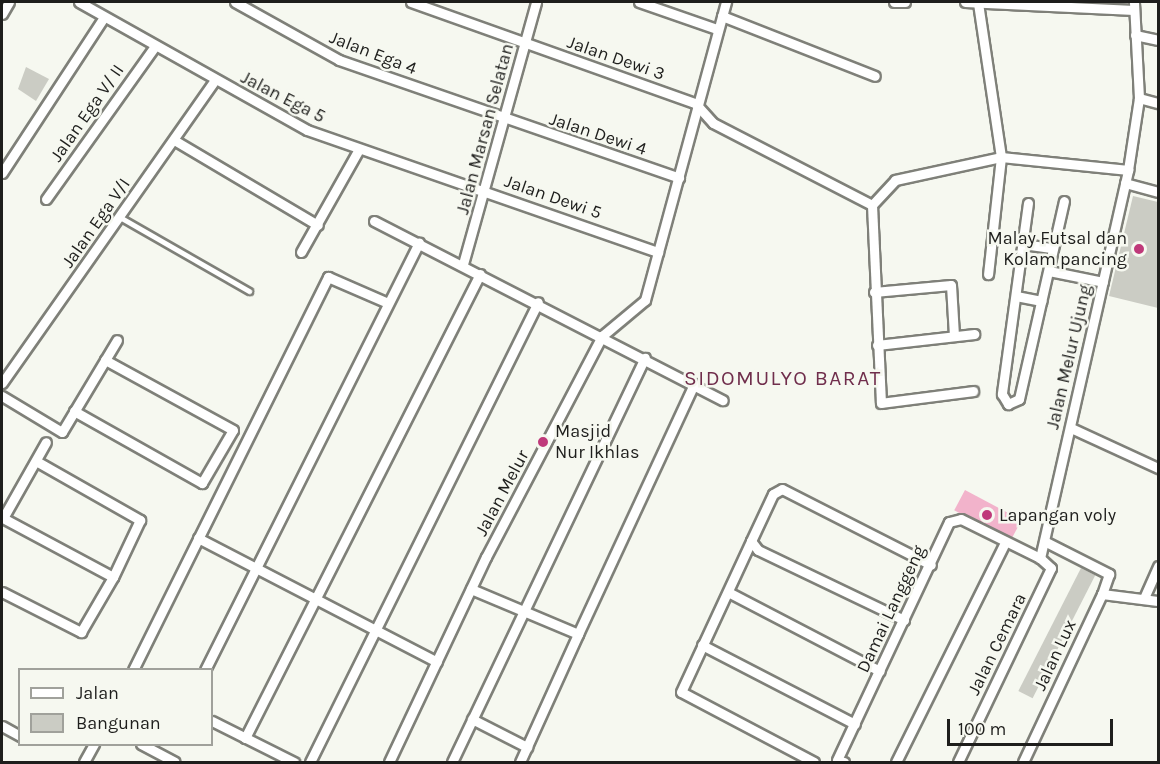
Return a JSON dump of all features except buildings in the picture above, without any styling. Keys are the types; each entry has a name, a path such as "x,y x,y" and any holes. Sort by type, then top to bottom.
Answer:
{"street":[{"path":"2,14 9,2"},
{"name":"Jalan Ega 5","path":"79,2 291,122 359,149 486,191"},
{"name":"Jalan Ega 4","path":"235,2 339,60 506,121"},
{"name":"Jalan Dewi 3","path":"411,2 695,103"},
{"name":"Jalan Marsan Selatan","path":"463,264 506,121 536,2"},
{"path":"639,2 717,28"},
{"name":"Jalan Melur","path":"389,762 471,589 602,336 645,300 679,178 695,103 726,2"},
{"path":"894,2 905,2"},
{"path":"965,2 1134,6"},
{"path":"978,3 1002,157 988,274"},
{"name":"Jalan Melur Ujung","path":"1046,542 1128,170 1139,98 1134,6"},
{"path":"722,16 875,76"},
{"path":"2,173 104,18"},
{"path":"1135,35 1158,40"},
{"name":"Jalan Ega V/ II","path":"46,199 155,46"},
{"name":"Jalan Ega V/I","path":"2,383 215,80"},
{"path":"1139,98 1158,103"},
{"path":"695,103 713,123 872,205"},
{"name":"Jalan Dewi 4","path":"506,121 679,178"},
{"path":"174,140 318,225"},
{"path":"301,252 359,149"},
{"path":"973,391 881,403 874,292 872,205 895,180 1002,157 1128,170"},
{"path":"1125,183 1158,192"},
{"name":"Jalan Dewi 5","path":"486,191 658,252"},
{"path":"1028,203 1002,394 1008,404 1019,399 1064,201"},
{"path":"374,221 538,302 723,400"},
{"path":"206,668 419,243"},
{"path":"1023,244 1053,248"},
{"path":"1049,271 1103,282"},
{"path":"245,738 317,600 480,274"},
{"path":"133,668 328,277 388,303"},
{"path":"874,292 951,285 954,335"},
{"path":"1016,296 1042,301"},
{"path":"310,762 538,302"},
{"path":"877,345 974,334"},
{"path":"2,396 62,432 117,340"},
{"path":"452,762 645,358"},
{"path":"74,411 202,483 213,465 233,430 105,360"},
{"path":"520,762 694,384"},
{"path":"1071,428 1158,468"},
{"path":"46,442 2,519 113,577"},
{"path":"2,592 81,632 113,577 140,520 36,461"},
{"path":"814,762 681,692 773,494 782,489 931,565"},
{"name":"Damai Langgeng","path":"838,762 954,518 1040,558"},
{"path":"198,538 437,662"},
{"path":"751,541 758,550 904,620"},
{"path":"896,762 1005,542"},
{"path":"1040,558 1046,542 1109,574 1102,594 1158,601"},
{"name":"Jalan Cemara","path":"958,762 1051,568 1040,558"},
{"path":"1144,598 1158,566"},
{"path":"471,589 578,634"},
{"path":"728,592 880,671"},
{"name":"Jalan Lux","path":"1023,762 1102,594"},
{"path":"702,645 855,724"},
{"path":"472,719 527,747"},
{"path":"213,722 294,762"},
{"path":"2,726 18,735"},
{"path":"84,762 93,746"},
{"path":"145,746 175,762"}],"lane":[{"path":"120,218 249,291"}],"shaded area":[{"name":"Lapangan voly","path":"965,490 1022,520 1011,540 954,510"}],"place":[{"name":"Malay Futsal dan Kolam pancing","path":"1139,249"},
{"name":"Masjid Nur Ikhlas","path":"543,442"},
{"name":"Lapangan voly","path":"987,515"}],"district":[{"name":"SIDOMULYO BARAT","path":"783,378"}]}
